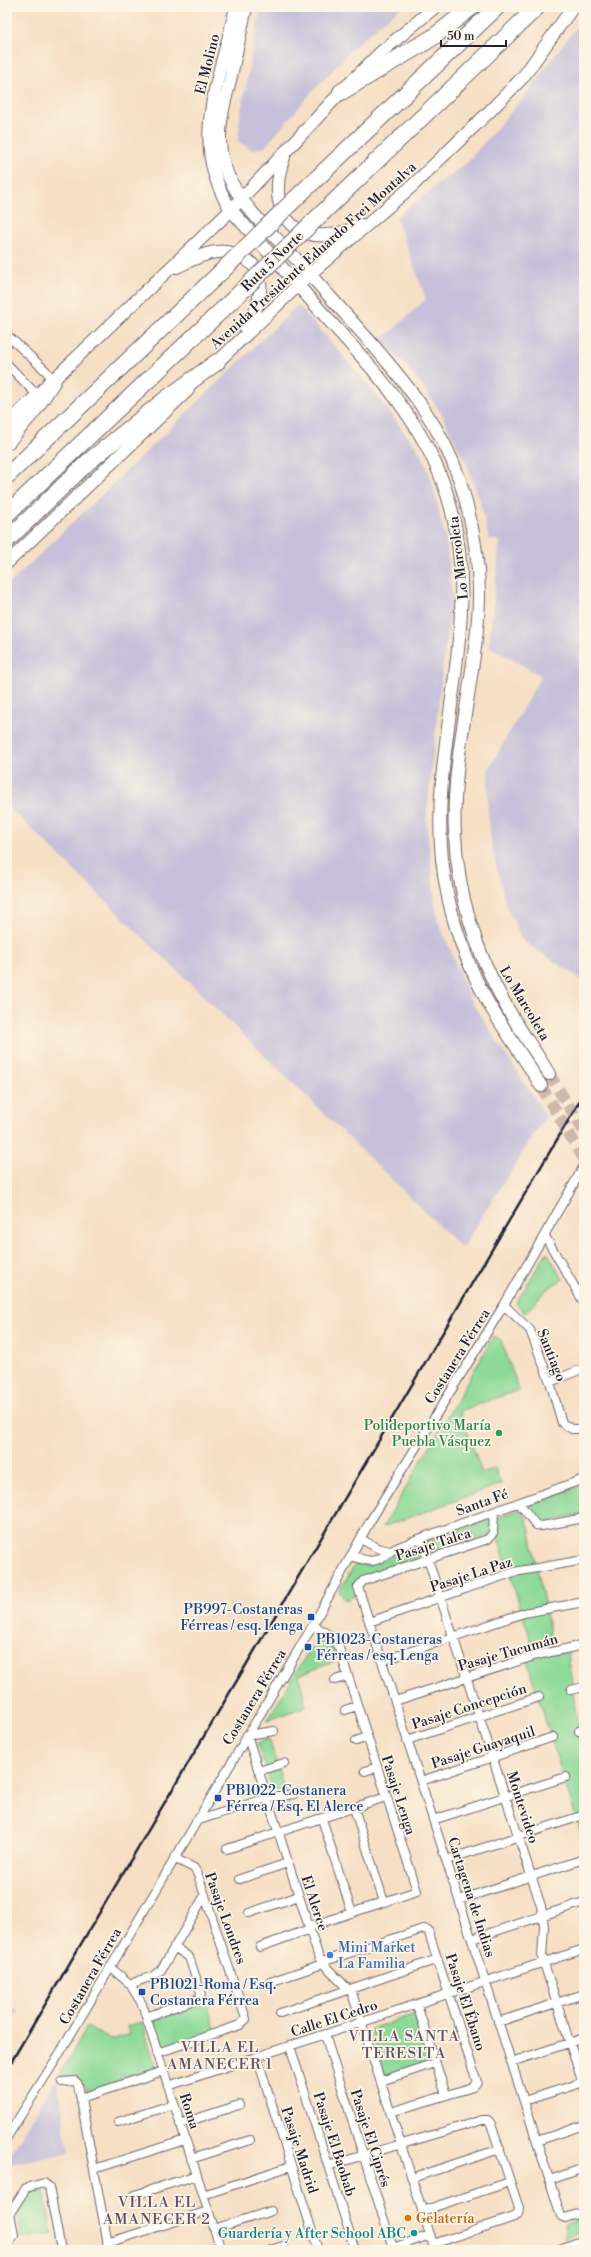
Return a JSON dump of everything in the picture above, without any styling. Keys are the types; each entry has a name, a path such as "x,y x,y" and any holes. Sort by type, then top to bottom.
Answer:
{"highway":[{"path":"341,92 432,38 472,7"},
{"name":"Ruta 5 Norte","path":"7,476 497,7"},
{"name":"Ruta 5 Norte","path":"7,514 242,291 537,7"},
{"path":"7,540 88,462 172,395 217,362"},
{"path":"7,440 34,409 53,380"}],"main road":[{"name":"El Molino","path":"208,129 236,7"},
{"name":"El Molino","path":"226,99 246,7"},
{"path":"7,424 231,210 341,92 388,45 435,7"},
{"name":"Avenida Presidente Eduardo Frei Montalva","path":"7,563 310,274 417,182 510,91 573,7"},
{"name":"Lo Marcoleta","path":"226,99 220,132 221,154 228,177 241,199 310,274 413,392 430,416 446,446 465,500 474,542 479,598 474,654 458,767 455,812 457,856 463,893 477,944 495,986 549,1074"},
{"name":"Lo Marcoleta","path":"208,129 209,154 214,173 224,199 231,210 396,396 416,426 432,456 451,507 459,545 463,600 456,672 445,750 440,816 442,860 450,903 461,943 477,981 497,1018 541,1086"},
{"path":"285,152 276,182 277,197 286,217 296,228 310,235 333,236 374,219"},
{"path":"167,271 196,258 217,252 238,254 252,263 259,277 260,294 256,311 240,341"},
{"path":"458,649 465,653 474,654"},
{"path":"456,672 465,672 471,677"}],"street":[{"path":"7,335 46,371 53,380"},
{"path":"7,364 37,395"},
{"name":"Costanera Férrea","path":"7,2138 58,2056 313,1625 361,1538 545,1236 584,1166"},
{"path":"579,1174 584,1182"},
{"path":"545,1236 584,1303"},
{"name":"Santiago","path":"504,1305 530,1330 550,1382 562,1423 572,1429 584,1429"},
{"path":"550,1382 584,1368"},
{"name":"Santa Fé","path":"352,1556 374,1561 382,1558 390,1551 421,1538 584,1479"},
{"path":"519,1503 536,1525 542,1526 584,1518"},
{"name":"Pasaje Talca","path":"359,1584 428,1558 490,1538 493,1533 494,1512"},
{"path":"361,1538 377,1548 390,1551"},
{"name":"Montevideo","path":"421,1538 543,1916 542,1951 544,1962 584,2083"},
{"name":"Pasaje La Paz","path":"369,1622 514,1572 584,1560"},
{"name":"Cartagena de Indias","path":"359,1584 358,1589 563,2218 584,2212"},
{"path":"382,1661 454,1638 524,1613 584,1602"},
{"name":"Pasaje Lenga","path":"313,1625 334,1640 348,1676 417,1891 384,1902"},
{"name":"Pasaje Tucumán","path":"395,1701 537,1655 584,1645"},
{"path":"336,1680 348,1676"},
{"path":"571,1690 584,1687"},
{"name":"Pasaje Concepción","path":"407,1740 539,1697"},
{"path":"345,1710 357,1706"},
{"path":"247,1735 264,1734 274,1731"},
{"name":"El Alerce","path":"247,1735 309,1928 322,1962 349,1988 362,2023 434,2247"},
{"path":"356,1741 367,1737"},
{"name":"Pasaje Guayaquil","path":"421,1781 553,1737"},
{"path":"259,1771 284,1763"},
{"path":"365,1771 377,1767"},
{"path":"433,1820 566,1777"},
{"path":"196,1821 267,1798 294,1794"},
{"path":"227,1849 386,1797"},
{"path":"260,1947 384,1902 354,1808"},
{"path":"446,1860 584,1815"},
{"path":"322,1819 352,1913"},
{"name":"Pasaje Londres","path":"158,2053 240,2025 246,2021 246,2016 196,1871 174,1858"},
{"path":"459,1900 584,1859"},
{"path":"240,1880 288,1863"},
{"path":"130,1984 158,1973 205,1895"},
{"path":"249,1913 299,1896"},
{"path":"472,1939 584,1902"},
{"name":"Pasaje El Ébano","path":"322,1962 427,1929 477,2080 476,2084 446,2095"},
{"path":"146,2017 200,1998 201,1993 189,1957 174,1947"},
{"name":"Calle El Cedro","path":"168,2086 450,1995 584,1949"},
{"path":"280,2013 349,1988 438,1959"},
{"path":"270,1982 317,1966 322,1962"},
{"name":"Roma","path":"110,1967 130,1984 137,1994 158,2053 220,2248"},
{"path":"498,2022 584,1994"},
{"path":"391,2112 446,2095 417,2005"},
{"name":"Pasaje El Ciprés","path":"325,2035 363,2155 390,2249"},
{"path":"511,2062 584,2038"},
{"name":"Pasaje El Baobab","path":"290,2046 355,2250"},
{"name":"Pasaje Madrid","path":"257,2057 318,2250"},
{"path":"381,2080 435,2063"},
{"path":"81,2098 163,2071"},
{"path":"62,2082 76,2082 81,2098 108,2246 208,2210"},
{"path":"524,2101 584,2083"},
{"path":"118,2122 174,2104"},
{"path":"180,2124 239,2105"},
{"path":"328,2166 482,2120 488,2120 491,2124 500,2149 519,2208 518,2214 514,2217 434,2247"},
{"path":"537,2141 584,2125"},
{"path":"94,2169 185,2140"},
{"path":"191,2159 250,2140"},
{"path":"412,2178 500,2149"},
{"path":"203,2194 291,2166"},
{"path":"550,2180 584,2168"},
{"path":"136,2195 197,2175"},
{"path":"422,2211 510,2182"},
{"path":"7,2247 14,2235 10,2213 26,2188 44,2183 49,2187 61,2250"},
{"path":"214,2229 271,2211"},
{"path":"390,2249 430,2235"},
{"path":"557,2250 584,2240"},
{"path":"271,2250 283,2246"},
{"path":"208,2250 220,2248"}],"shaded area":[{"path":"261,7 401,7 359,42 313,91 265,147 252,150 238,141 240,117"},
{"path":"584,17 584,981 523,941 506,905 492,848 488,810 488,771 541,676 489,646 500,541 489,539 480,501 467,465 441,413 420,382 382,340 426,299 396,217 467,162 523,98"},
{"path":"298,305 368,384 421,454 432,481 447,546 452,599 442,671 426,820 437,918 471,1001 546,1116 462,1248 7,805 7,586"},
{"path":"7,2005 18,2011 7,2028"},
{"path":"57,2078 69,2153 7,2165 7,2160"}],"green space":[{"path":"547,1252 563,1279 546,1290 525,1313 516,1303"},
{"path":"494,1336 501,1340 519,1390 460,1411 482,1473 495,1468 501,1484 383,1527"},
{"path":"577,1487 584,1487 584,1513 538,1524 525,1507"},
{"path":"519,1510 526,1517 530,1531 554,1654 568,1652 576,1715 584,1757 584,1844 527,1661 536,1656 498,1538 487,1535 356,1582 357,1595 345,1600 339,1591 355,1565 372,1565 414,1546"},
{"path":"317,1637 332,1647 337,1661 299,1675 306,1706 267,1721"},
{"path":"269,1739 291,1810 280,1813 257,1743"},
{"path":"207,2003 216,2032 162,2049 153,2021"},
{"path":"415,2014 430,2062 385,2077 370,2029"},
{"path":"142,2022 157,2070 88,2092 81,2080 66,2080 61,2072 87,2027 111,2040 129,2034 127,2026"},
{"path":"39,2190 44,2192 52,2233 22,2238 18,2213 29,2193"},
{"path":"584,2216 584,2230 563,2238 566,2224"}],"tunnel":[{"path":"549,1074 584,1131"},
{"path":"541,1086 584,1159"}],"railway":[{"path":"7,2069 584,1094"}],"place":[{"name":"Polideportivo María Puebla Vásquez","path":"499,1433"},
{"name":"PB997-Costaneras Férreas / esq. Lenga","path":"311,1617"},
{"name":"PB1023-Costaneras Férreas / esq. Lenga","path":"308,1647"},
{"name":"PB1022-Costanera Férrea / Esq. El Alerce","path":"218,1798"},
{"name":"Mini Market La Familia","path":"330,1955"},
{"name":"PB1021-Roma / Esq. Costanera Férrea","path":"142,1992"},
{"name":"Gelatería","path":"408,2218"},
{"name":"Guardería y After School ABC","path":"414,2233"}],"district":[{"name":"VILLA SANTA TERESITA","path":"404,2044"},
{"name":"VILLA EL AMANECER 1","path":"220,2056"},
{"name":"VILLA EL AMANECER 2","path":"157,2210"}]}
